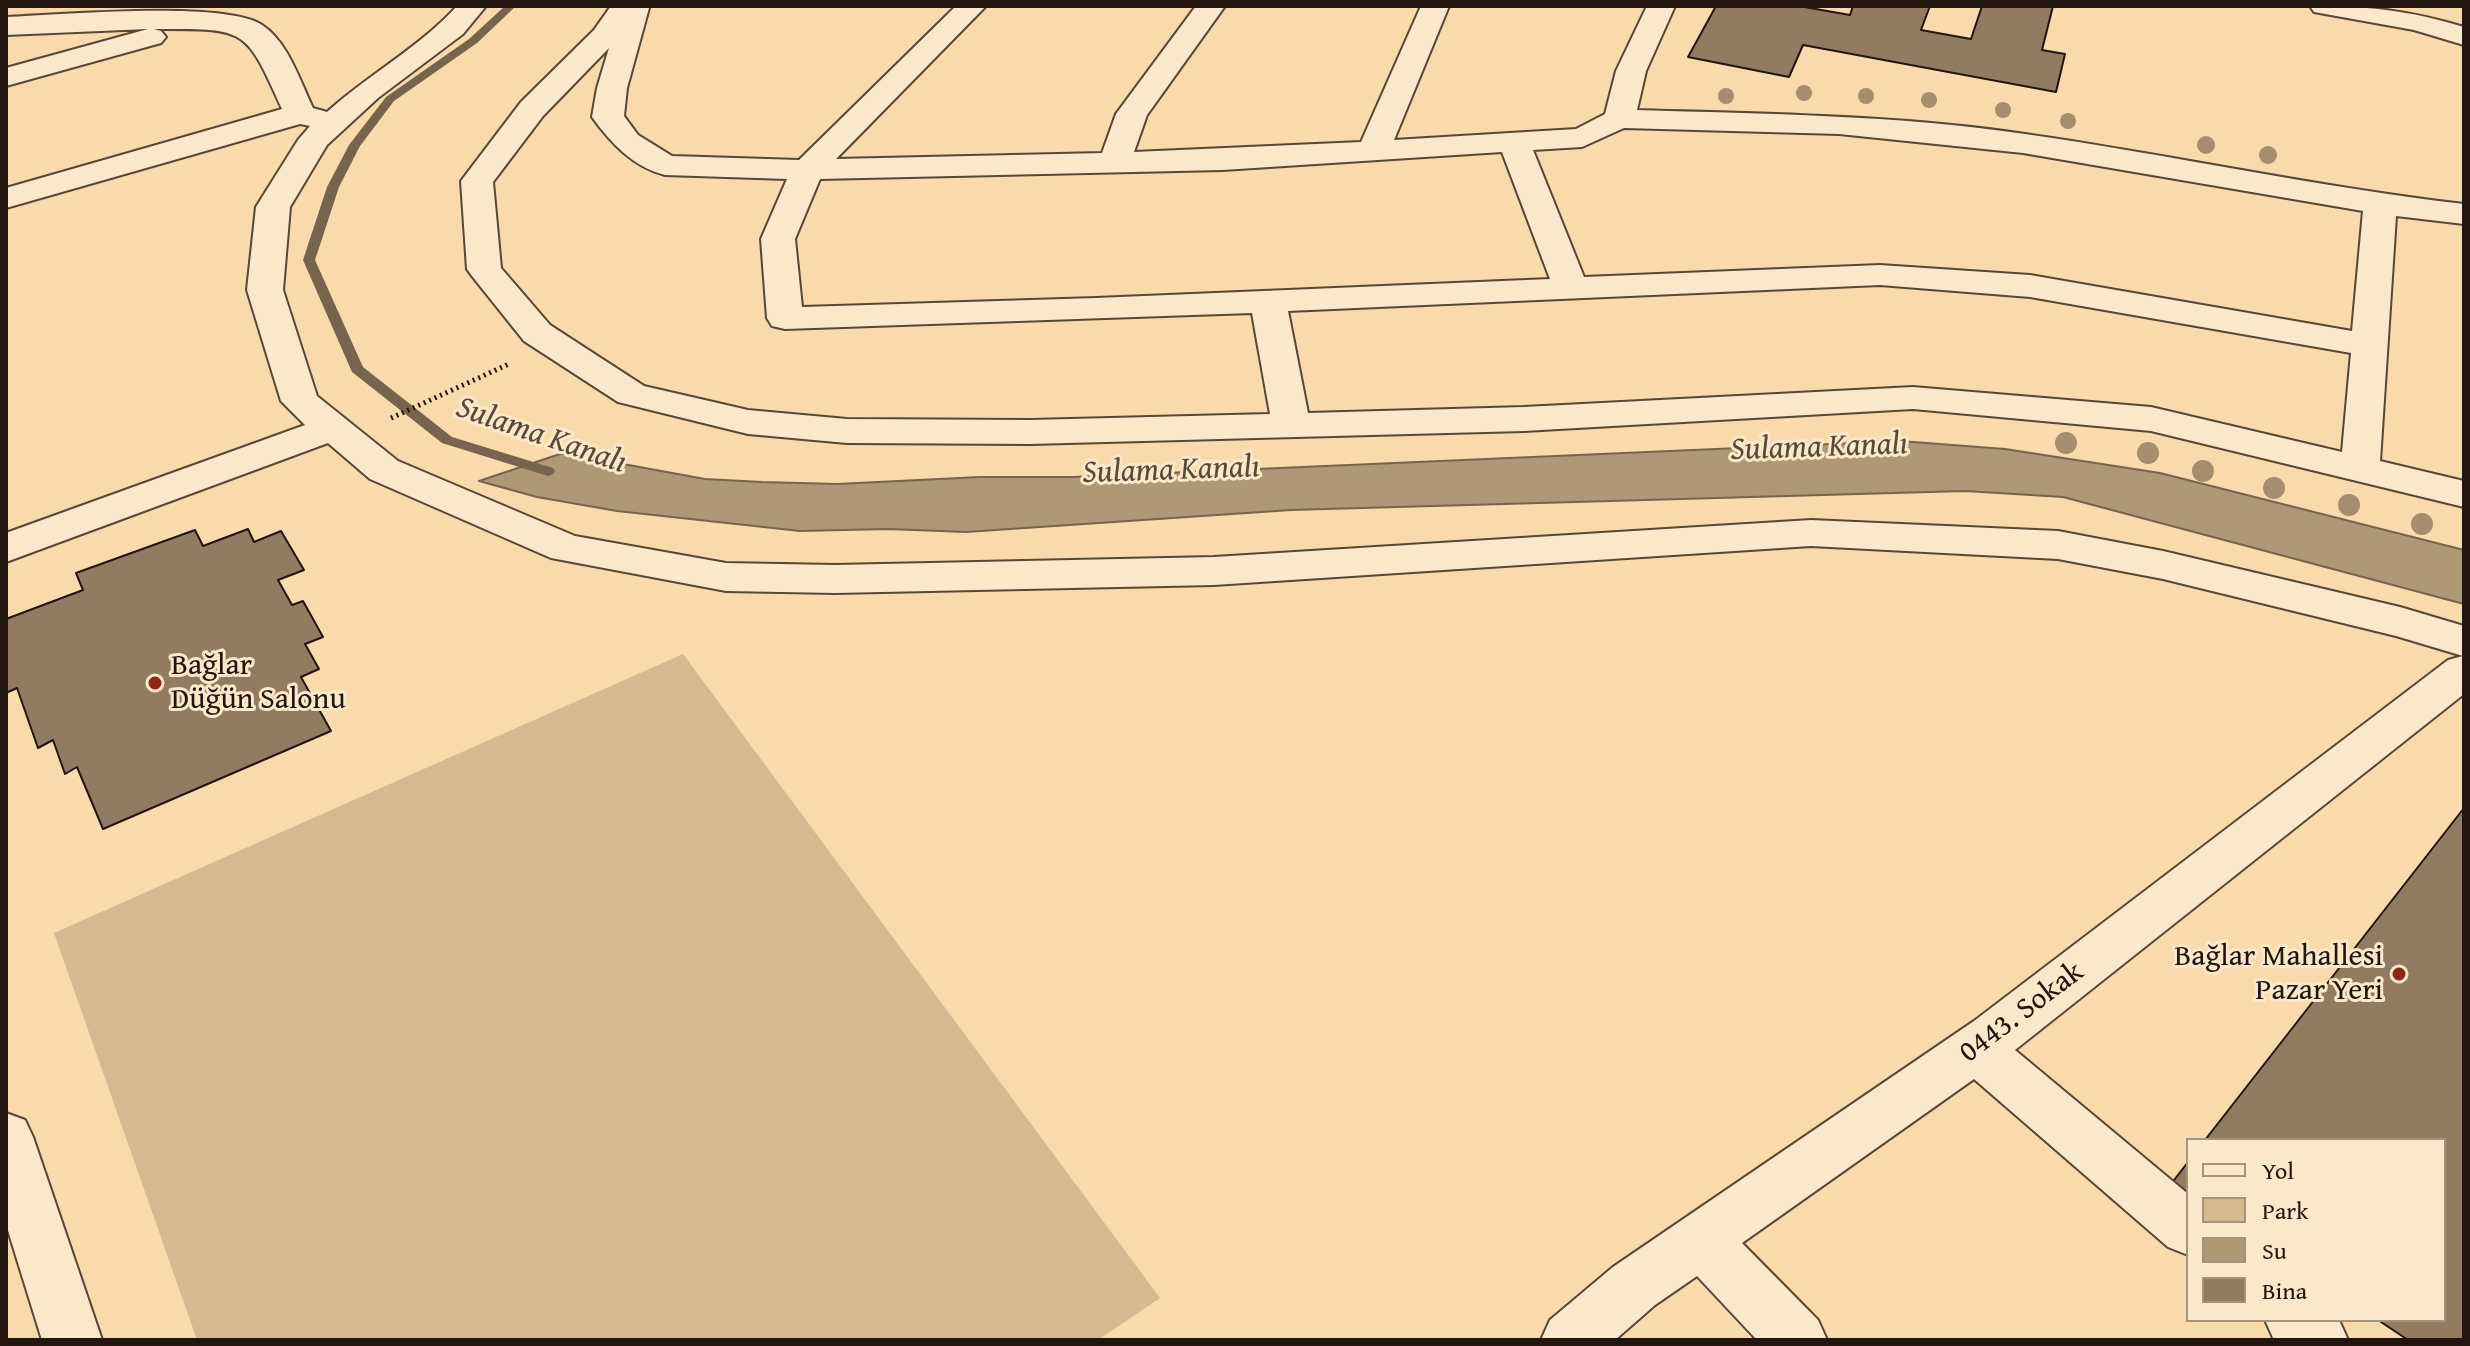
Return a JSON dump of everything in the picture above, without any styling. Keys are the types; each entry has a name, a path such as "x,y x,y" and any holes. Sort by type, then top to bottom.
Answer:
{"street":[{"path":"6,198 316,118 367,92 453,28 472,6"},
{"path":"626,6 604,36 532,109 477,181 484,269 537,333 631,394 748,422 847,431 1030,432 1524,419 1913,398 2151,419 2464,494"},
{"path":"636,6 612,88 608,117 627,142 665,165 808,169 1114,163 1373,151 1582,138 1619,119 1839,125 2023,143 2380,204 2464,214"},
{"path":"972,6 808,169 778,239 785,318 1895,276 2030,286 2369,345"},
{"path":"1114,163 1132,114 1211,6"},
{"path":"1373,151 1435,6"},
{"path":"1619,119 1631,71 1661,6"},
{"path":"2324,6 2418,22 2464,36"},
{"path":"6,26 170,19 247,27 268,47 316,118 314,140 273,207 265,290 300,401 384,470 566,548 726,577 835,579 1214,571 1811,533 2058,545 2163,565 2400,622 2464,641"},
{"path":"6,77 203,23"},
{"path":"1514,142 1571,288"},
{"path":"2360,469 2380,204"},
{"path":"1268,302 1291,425"},
{"path":"6,548 333,428"},
{"name":"0443. Sokak","path":"1571,1340 1634,1286 1976,1049 2464,671"},
{"path":"1976,1049 2186,1227"},
{"path":"6,1137 16,1209 72,1340"},
{"path":"1701,1240 1797,1340"},
{"path":"2297,1322 2318,1340"}],"path":[{"path":"385,421 458,388"}],"green space":[{"path":"683,654 1160,1298 1098,1340 197,1340 54,933"}],"water":[{"path":"1900,441 2005,449 2160,473 2464,550 2464,604 2063,497 1965,491 1291,510 966,532 888,529 800,531 617,511 537,497 479,481 563,453 705,479 837,484 980,477 1073,477"}],"building":[{"path":"1716,6 1799,6 1850,15 1853,6 1930,6 1921,30 1971,39 1982,6 2053,6 2042,50 2065,54 2056,92 1803,45 1789,77 1688,57"},
{"name":"Bağlar Düğün Salonu","path":"248,529 254,542 281,531 304,570 278,580 292,605 303,601 323,637 305,644 319,669 301,677 331,731 103,829 77,767 65,774 53,740 38,748 17,688 6,693 6,619 83,590 76,573 195,530 203,546"},
{"name":"Bağlar Mahallesi Pazar Yeri","path":"2464,808 2464,1340 2408,1340 2381,1322 2446,1322 2446,1138 2207,1138"},
{"path":"2186,1165 2186,1195 2171,1184"}],"waterway":[{"name":"Sulama Kanalı","path":"511,6 473,41 390,99 355,145 333,187 309,260 357,369 447,440 548,471"}],"place":[{"name":"Bağlar Düğün Salonu","path":"155,683"},
{"name":"Bağlar Mahallesi Pazar Yeri","path":"2399,974"}]}
